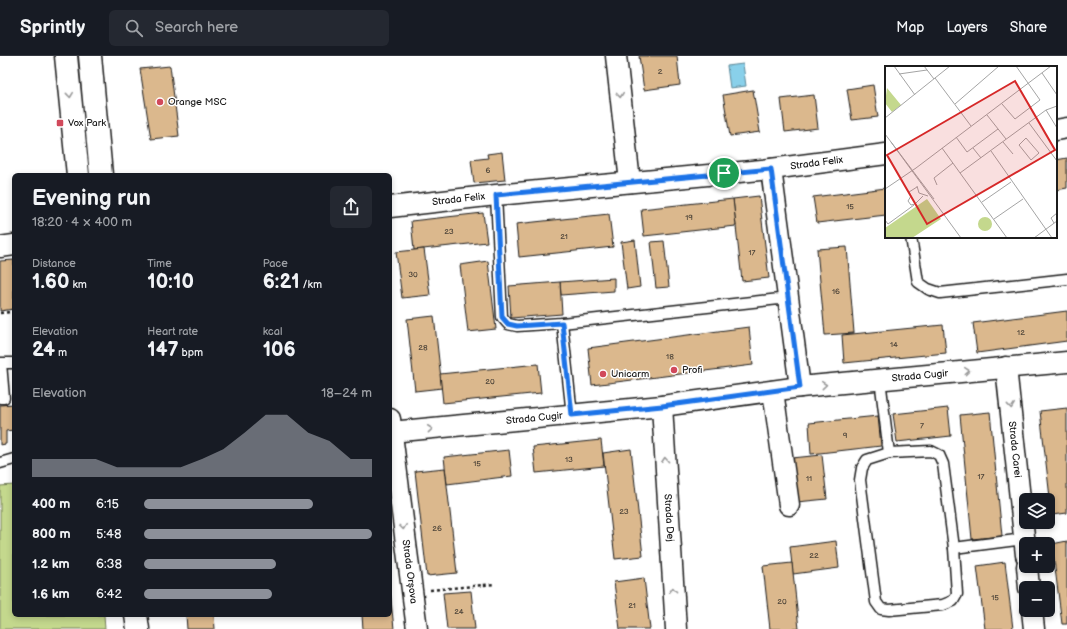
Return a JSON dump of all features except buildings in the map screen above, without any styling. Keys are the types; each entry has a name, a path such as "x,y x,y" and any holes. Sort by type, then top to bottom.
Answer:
{"main road":[{"path":"66,56 78,173"},
{"path":"90,56 102,173"},
{"path":"136,617 138,629"}],"street":[{"path":"616,56 630,182"},
{"path":"1057,130 1067,128"},
{"name":"Strada Felix","path":"392,208 496,195 771,169 885,154"},
{"path":"771,169 800,387"},
{"path":"0,246 12,245"},
{"name":"Strada Cugir","path":"392,425 572,415 662,406 800,387 1067,362"},
{"name":"Strada Carei","path":"1006,368 1024,537"},
{"path":"773,391 789,505"},
{"name":"Strada Dej","path":"662,406 676,629"},
{"name":"Strada Orșova","path":"392,433 417,629"},
{"path":"1033,617 1034,629"}],"lane":[{"path":"496,195 502,317 508,324 517,326 562,323 788,298"},
{"path":"911,238 918,282 928,289 940,293 1067,280"},
{"path":"562,323 572,415"},
{"path":"0,398 4,398 1,363 12,363"},
{"path":"880,379 889,453"},
{"path":"931,451 939,455 943,464 954,548 957,594 953,601 943,605 889,610 881,609 876,602 860,480 862,468 867,460 889,453 931,451"},
{"path":"0,463 12,460"},
{"path":"954,548 1019,547"}],"path":[{"path":"0,313 12,312"},
{"path":"412,592 495,584"}],"green space":[{"path":"12,485 12,617 104,617 105,629 0,629 0,486"}],"water":[{"path":"743,64 746,86 730,88 727,66"}],"place":[{"name":"Orange MSC","path":"160,102"},
{"name":"Vox Park","path":"60,123"},
{"name":"Profi","path":"674,370"},
{"name":"Unicarm","path":"603,374"}],"route":[{"path":"771,169 800,387 662,406 572,415 562,323 517,326 508,324 502,317 496,195 724,173 771,169"}]}
